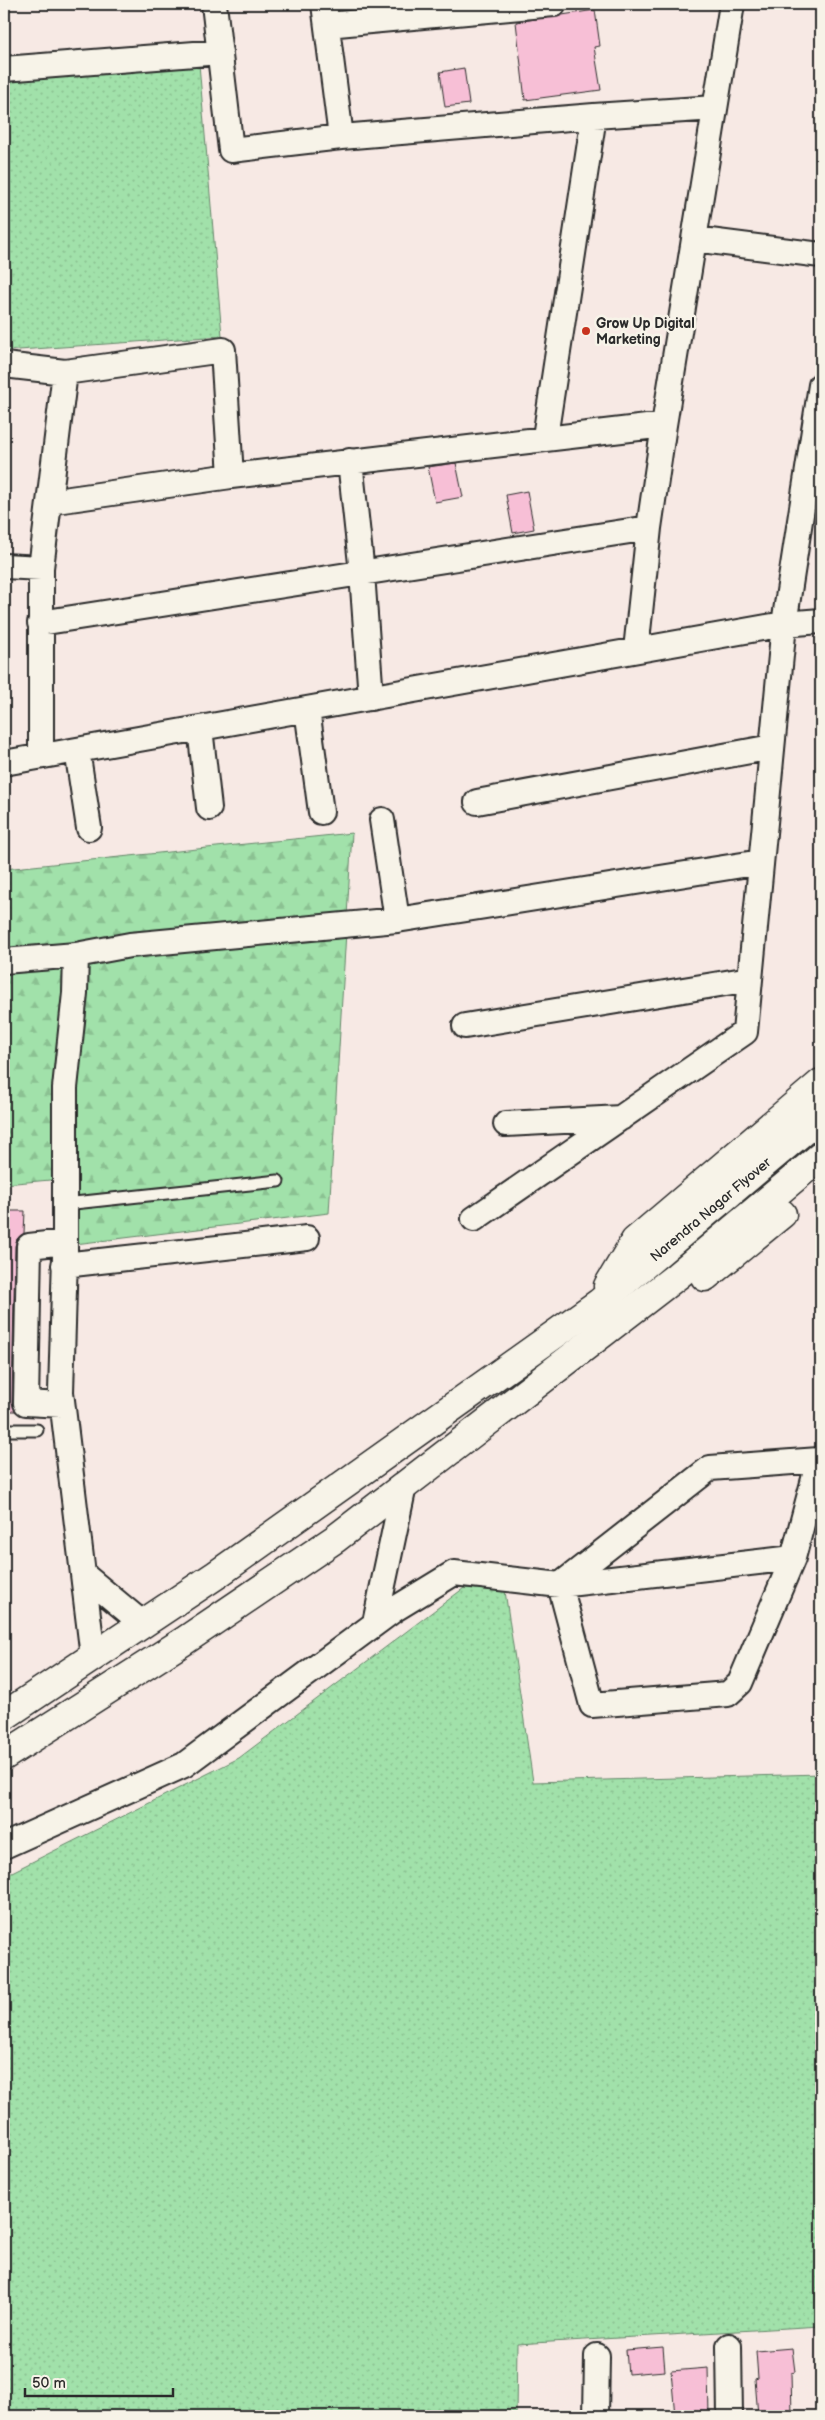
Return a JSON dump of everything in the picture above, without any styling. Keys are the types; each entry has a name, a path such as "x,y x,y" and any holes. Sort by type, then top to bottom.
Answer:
{"main road":[{"path":"599,1303 635,1241 821,1083"},
{"name":"Narendra Nagar Flyover","path":"4,1716 248,1552 599,1303 821,1116"},
{"name":"Narendra Nagar Flyover","path":"4,1756 335,1539 629,1314 821,1156"},
{"path":"629,1314 669,1305 741,1249 821,1181"}],"street":[{"path":"214,4 231,150 341,138 594,116 715,108"},
{"path":"341,138 325,14 554,4"},
{"path":"636,650 649,528 664,425 732,4"},
{"path":"4,69 220,52"},
{"path":"545,437 594,116"},
{"path":"694,239 821,256"},
{"path":"4,365 65,372 223,350 231,476"},
{"path":"41,756 41,568 65,372"},
{"path":"474,1219 745,1032 784,624 821,385"},
{"path":"49,502 350,461 545,437 664,425"},
{"path":"350,461 362,573 371,698"},
{"path":"40,623 649,528"},
{"path":"4,566 41,568"},
{"path":"4,763 784,624 821,621"},
{"path":"307,709 321,812"},
{"path":"200,728 209,808"},
{"path":"477,802 772,747"},
{"path":"77,750 89,828"},
{"path":"382,820 397,920"},
{"path":"4,961 76,955 130,946 397,920 761,862"},
{"path":"76,955 75,993 65,1088 62,1405 93,1657"},
{"path":"465,1026 750,979"},
{"path":"506,1124 621,1118"},
{"path":"64,1265 307,1238"},
{"path":"62,1405 26,1403 28,1246 65,1242"},
{"path":"820,1459 793,1558 740,1683 728,1694 592,1705 560,1585 710,1468 820,1459"},
{"path":"376,1623 404,1486"},
{"path":"4,1846 184,1765 376,1623 454,1573 560,1585 793,1558"},
{"path":"84,1574 143,1624"},
{"path":"729,2346 730,2416"},
{"path":"596,2356 596,2416"}],"lane":[{"path":"64,1204 278,1181"},
{"path":"4,1430 37,1430"}],"green space":[{"path":"199,64 222,336 4,351 4,81"},
{"path":"352,833 329,1213 75,1244 62,1179 4,1184 4,869"},
{"path":"464,1588 505,1591 533,1782 821,1774 821,2326 517,2344 516,2416 4,2416 4,1876 239,1758"}],"building":[{"path":"595,10 600,46 594,47 601,90 525,100 516,22"},
{"path":"464,68 469,104 445,107 440,72"},
{"path":"456,463 463,497 435,502 428,467"},
{"path":"527,491 534,529 513,533 506,495"},
{"path":"4,1211 25,1211 24,1233 17,1239 15,1246 12,1403 16,1411 4,1411"},
{"path":"663,2347 665,2371 628,2374 626,2350"},
{"path":"792,2348 795,2372 791,2373 792,2416 758,2416 755,2379 758,2378 756,2351"},
{"path":"708,2368 709,2416 675,2416 671,2371"}],"place":[{"name":"Grow Up Digital Marketing","path":"586,331"}]}
